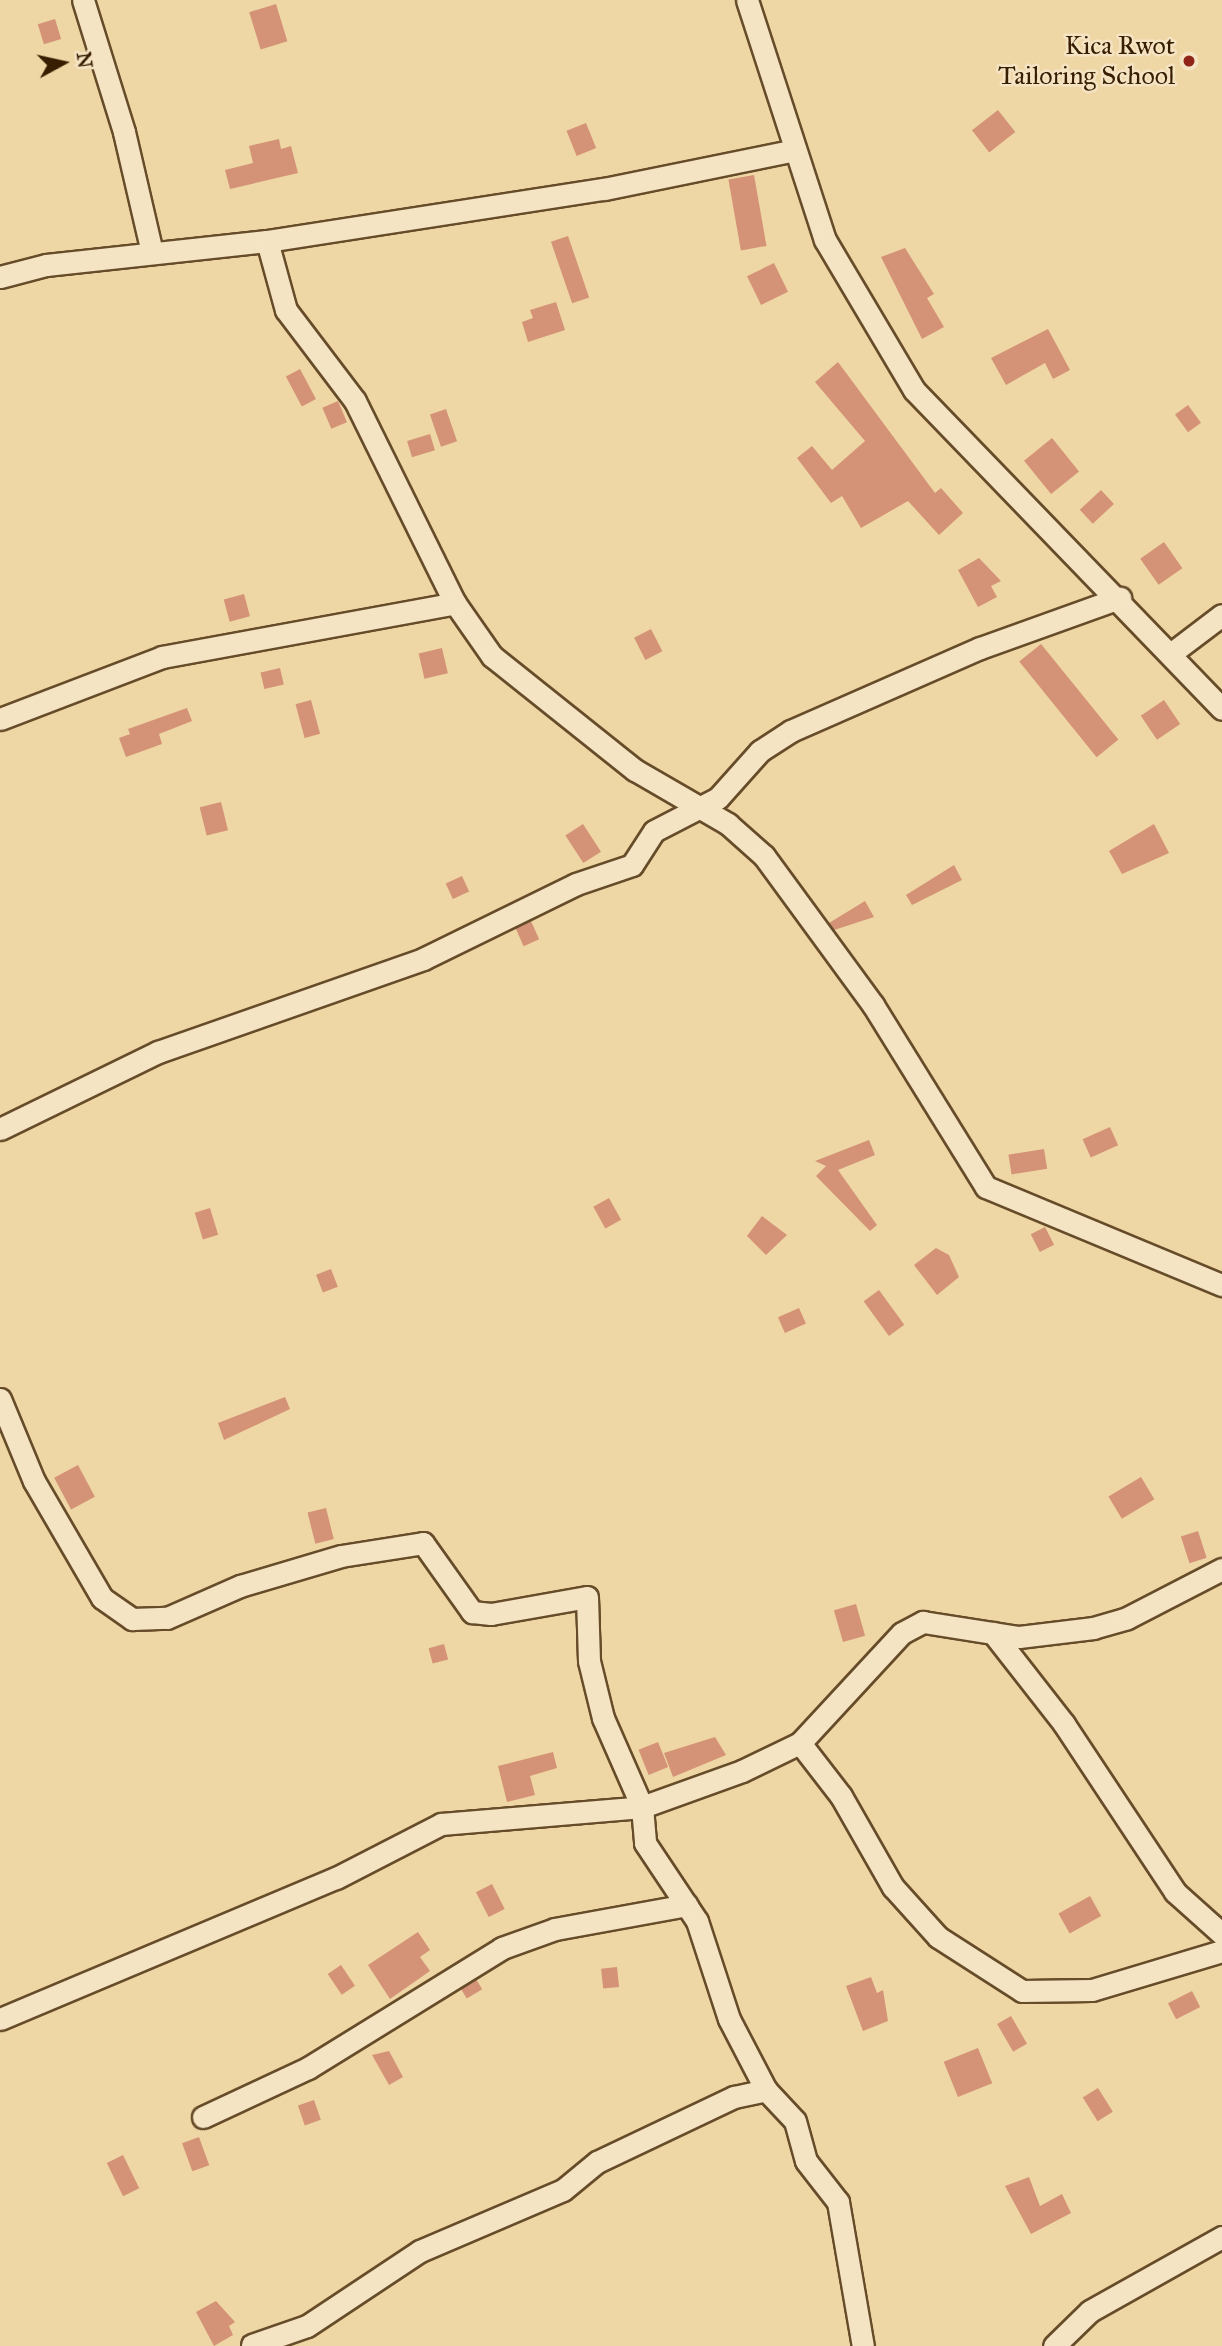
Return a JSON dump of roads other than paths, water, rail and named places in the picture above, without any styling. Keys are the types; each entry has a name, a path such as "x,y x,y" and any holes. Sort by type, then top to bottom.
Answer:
{"street":[{"path":"83,0 124,132 152,252"},
{"path":"747,0 791,151 847,282 914,390 1173,652 1222,709"},
{"path":"0,277 152,252 267,241 604,189 791,151"},
{"path":"267,241 286,310 355,401 455,603 492,656 635,770 728,824 764,856 873,1004 986,1187 1222,1285"},
{"path":"0,1129 158,1052 466,942 576,884 632,865 654,831 718,798 760,751 791,731 980,648 1120,598"},
{"path":"0,719 162,657 455,603"},
{"path":"1173,652 1222,615"},
{"path":"0,1399 34,1481 102,1598 132,1619 167,1618 240,1586 341,1556 423,1543 472,1612 491,1614 587,1597 589,1661 603,1718 642,1807 652,1859 687,1905 729,2019 766,2090 795,2120 806,2161 838,2202 863,2346"},
{"path":"0,2020 336,1878 441,1824 642,1807 800,1743 902,1633 923,1622 1019,1637 1093,1628 1128,1618 1222,1569"},
{"path":"993,1633 1064,1724 1175,1892 1222,1934"},
{"path":"800,1743 902,1897 938,1937 1021,1991 1092,1990 1222,1951"},
{"path":"203,2117 308,2068 502,1948 555,1929 687,1905"},
{"path":"252,2345 307,2326 421,2251 562,2190 597,2162 734,2097 766,2090"},
{"path":"1054,2346 1090,2311 1222,2237"}],"place":[{"name":"Kica Rwot Tailoring School","path":"1189,61"}]}
